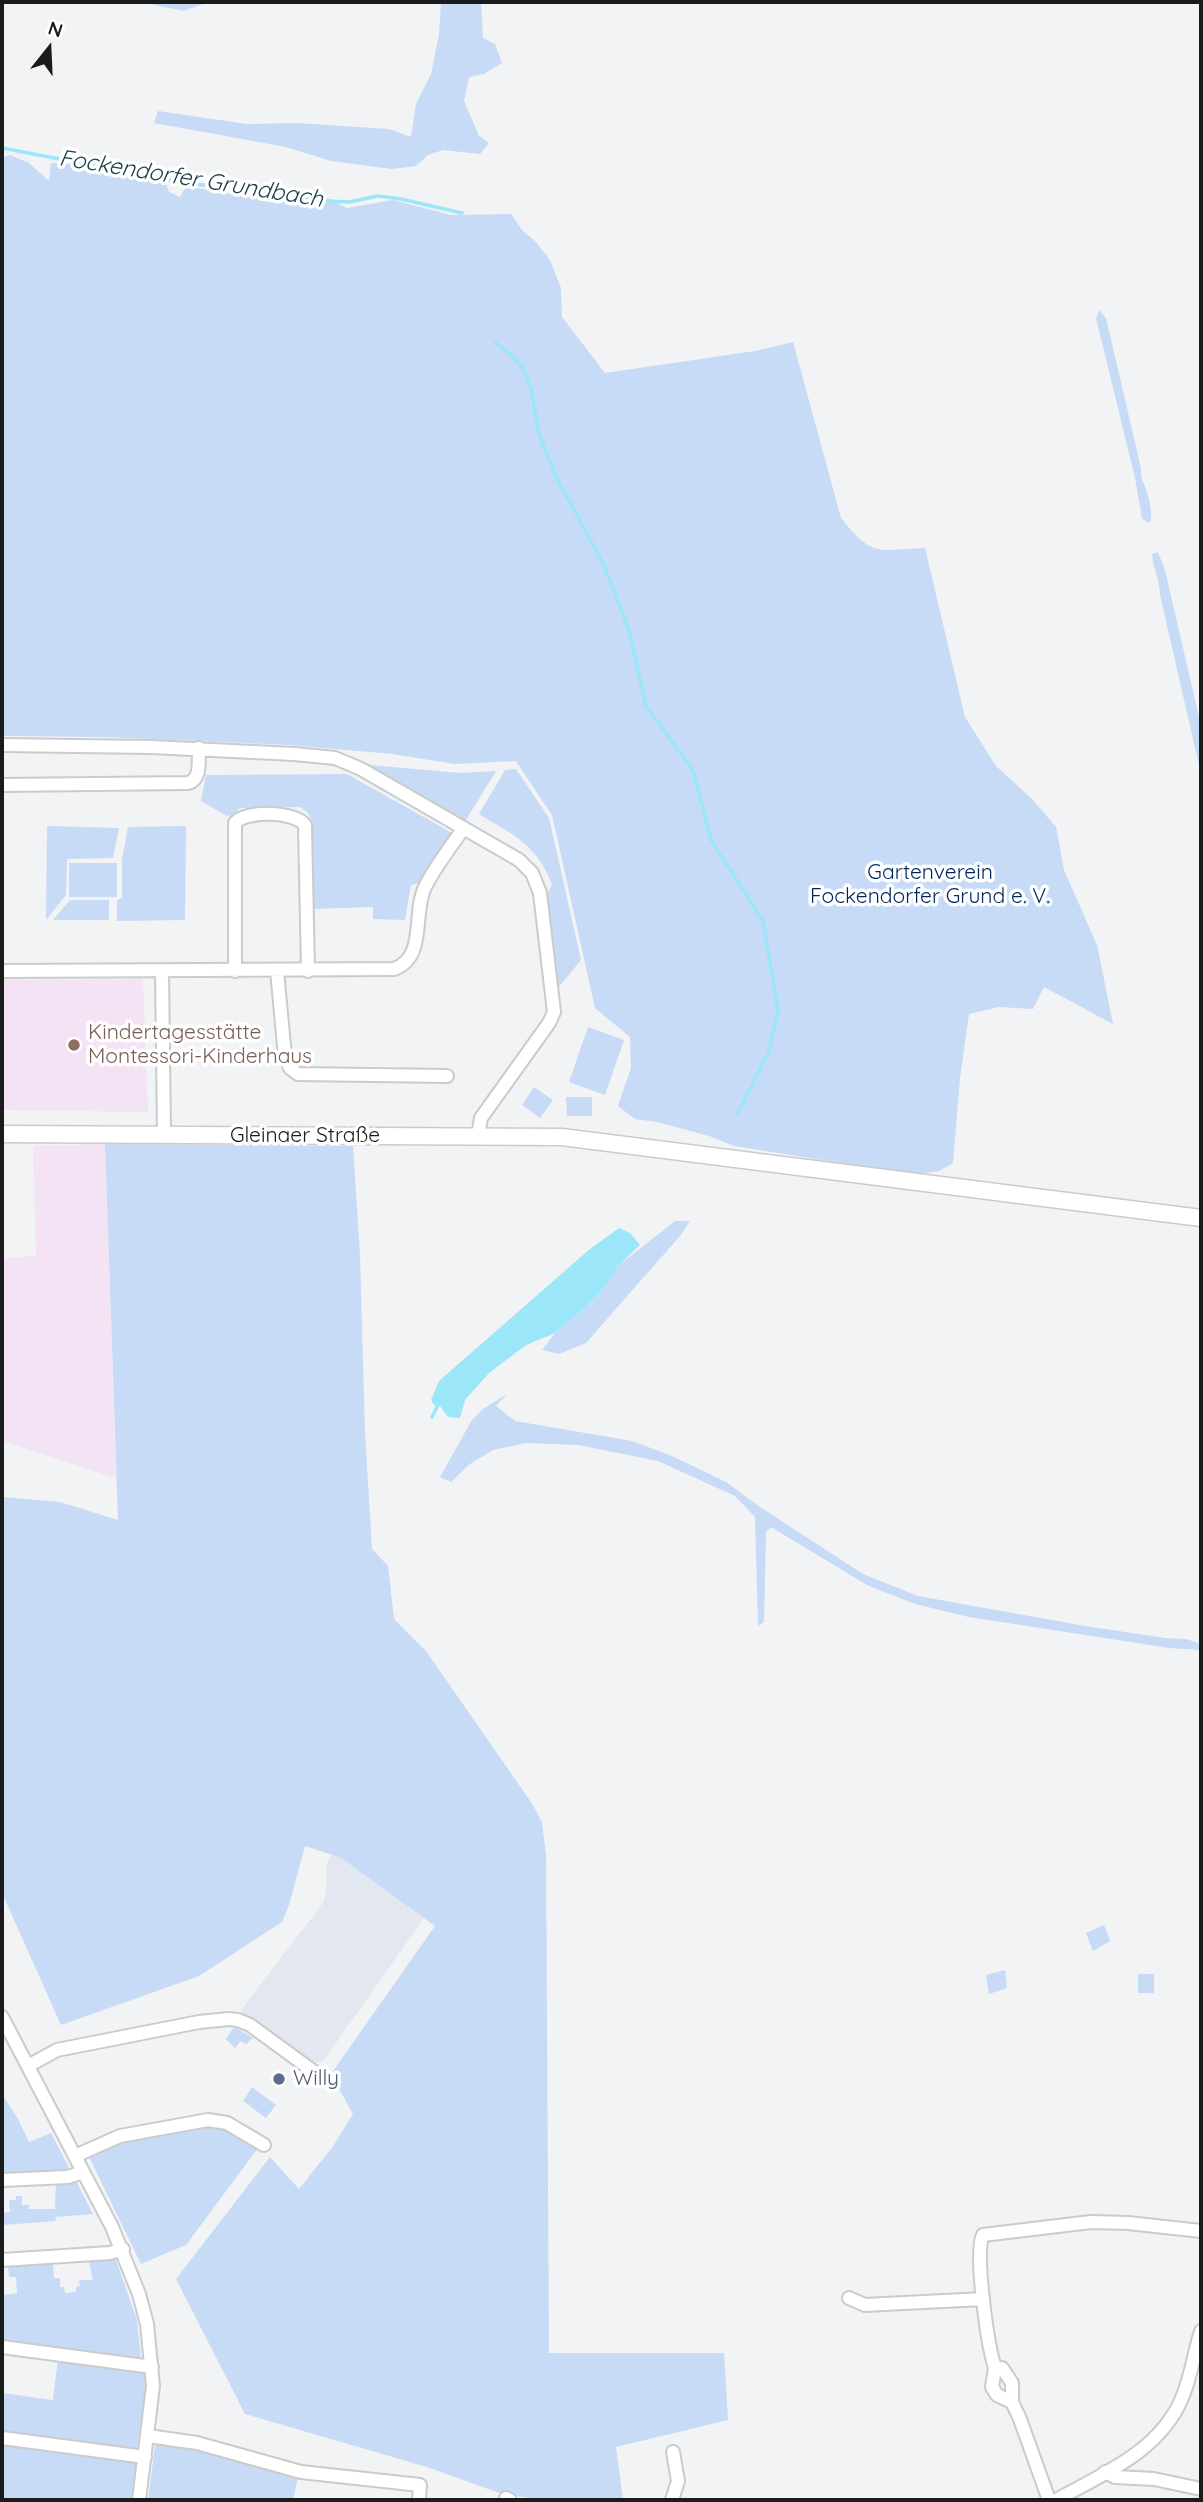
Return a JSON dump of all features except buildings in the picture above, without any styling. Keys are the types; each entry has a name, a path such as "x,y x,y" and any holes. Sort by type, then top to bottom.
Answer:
{"street":[{"path":"2,745 198,748 335,758 361,769 527,866 540,892 555,1005 550,1023 481,1118 478,1136"},
{"path":"2,785 188,783 194,781 197,776 198,748"},
{"path":"235,971 235,823 245,815 267,815 294,816 306,825 308,971"},
{"path":"2,971 394,969 409,960 414,950 425,888 464,828"},
{"path":"162,971 164,1135"},
{"path":"278,971 285,1056 290,1068 298,1074 447,1076"},
{"name":"Gleinaer Straße","path":"2,1134 554,1136 1201,1218"},
{"path":"2,2017 123,2249 143,2308 153,2386 139,2500"},
{"path":"28,2066 57,2050 199,2022 238,2020 250,2025 317,2074"},
{"path":"75,2156 120,2136 208,2120 228,2123 264,2145"},
{"path":"2,2180 68,2177 83,2172"},
{"path":"1012,2403 997,2395 992,2387 995,2368 983,2299 979,2245 983,2235 1091,2222 1201,2231"},
{"path":"2,2260 110,2253 123,2249"},
{"path":"849,2298 865,2305 983,2299"},
{"path":"1056,2500 1152,2442 1171,2421 1188,2384 1201,2331"},
{"path":"2,2347 152,2367"},
{"path":"995,2368 1002,2368 1012,2383 1012,2403 1049,2500"},
{"path":"148,2436 197,2443 301,2472 420,2485 419,2500"},
{"path":"2,2438 145,2457"},
{"path":"672,2500 678,2481 673,2452"},
{"path":"1105,2472 1115,2477 1154,2479 1201,2489"}],"shaded area":[{"name":"Kindertagesstätte Montessori-Kinderhaus","path":"143,979 148,1112 2,1110 2,980"},
{"path":"105,1144 116,1478 2,1441 2,1258 36,1256 33,1146"},
{"path":"619,1228 630,1233 640,1245 618,1266 603,1289 585,1308 555,1333 526,1345 489,1373 465,1400 460,1418 448,1417 440,1406 434,1405 431,1400 439,1381 590,1249"},
{"path":"330,1855 341,1858 424,1918 324,2060 316,2063 308,2061 240,2011 323,1903 327,1886 326,1867"}],"green space":[{"path":"140,2 209,2 183,11"},
{"path":"441,2 481,2 483,38 495,44 502,63 484,74 469,77 464,101 479,136 489,143 480,154 443,150 428,155 416,166 392,169 331,161 286,147 154,123 158,111 247,124 297,123 389,129 411,137 416,104 431,74 439,34"},
{"name":"Gartenverein Fockendorfer Grund e. V.","path":"10,155 29,163 49,181 51,163 88,165 109,176 123,178 132,166 164,178 169,192 180,197 186,186 225,193 323,196 347,208 393,200 451,215 511,214 550,260 561,288 562,317 605,373 755,351 793,342 841,518 861,540 877,549 925,548 965,717 996,766 1032,799 1056,827 1064,870 1097,945 1113,1024 1044,987 1033,1009 999,1007 969,1014 960,1078 953,1163 939,1171 916,1175 734,1146 709,1136 635,1119 618,1106 631,1068 630,1037 595,1008 552,815 516,761 454,764 393,754 289,745 106,737 2,736 2,158"},
{"path":"1099,310 1106,318 1142,480 1149,500 1151,521 1148,523 1142,518 1135,478 1096,318"},
{"path":"1158,552 1165,570 1201,726 1201,774 1152,554"},
{"path":"358,764 460,773 496,771 464,823"},
{"path":"516,769 549,818 581,960 558,988 545,899 552,884 538,859 523,842 479,814 505,770"},
{"path":"347,774 452,833 420,883 411,885 405,920 373,919 373,907 312,909 312,821 308,813 300,807 240,808 233,815 227,816 201,801 206,775"},
{"path":"47,826 119,828 113,858 67,859 66,895 46,920"},
{"path":"186,826 185,920 117,921 117,900 122,898 122,860 128,827"},
{"path":"69,863 117,863 117,897 69,897"},
{"path":"70,900 109,900 109,920 53,920"},
{"path":"588,1027 624,1040 605,1095 569,1082"},
{"path":"534,1087 553,1100 540,1118 522,1105"},
{"path":"566,1097 592,1097 592,1116 567,1116"},
{"path":"105,1144 353,1146 372,1549 388,1566 394,1619 426,1651 533,1805 542,1823 546,1856 549,2353 724,2353 728,2420 616,2447 623,2500 553,2500 505,2495 427,2467 245,2414 176,2279 270,2157 299,2189 334,2145 353,2114 331,2074 435,1926 341,1858 305,1846 282,1922 199,1976 61,2025 2,1893 3,1497 60,1502 118,1520"},
{"path":"675,1221 690,1221 680,1236 586,1343 559,1354 542,1350 555,1333 603,1289 618,1266"},
{"path":"507,1394 496,1406 515,1421 632,1441 672,1456 726,1482 863,1574 918,1596 1085,1626 1186,1639 1201,1644 1201,1650 1169,1648 969,1617 915,1604 867,1585 771,1527 766,1532 764,1622 758,1626 755,1517 735,1496 658,1461 578,1445 526,1443 493,1450 470,1464 451,1482 440,1477 472,1420 483,1409"},
{"path":"1104,1925 1110,1941 1093,1951 1086,1933"},
{"path":"1005,1970 1007,1988 989,1994 986,1975"},
{"path":"1138,1974 1154,1974 1154,1993 1138,1993"},
{"path":"234,2027 253,2038 246,2044 241,2041 235,2048 226,2039"},
{"path":"252,2087 276,2105 266,2118 243,2101"},
{"path":"2,2094 29,2142 51,2133 69,2168 2,2173"},
{"path":"207,2127 229,2130 258,2148 186,2245 141,2264 89,2157 123,2141"},
{"path":"76,2181 93,2214 55,2217 56,2221 2,2225 2,2213 10,2212 9,2200 22,2196 22,2205 29,2205 29,2209 55,2209 56,2182"},
{"path":"116,2260 137,2320 141,2359 2,2342 2,2295 17,2293 16,2277 9,2277 8,2265 53,2263 54,2278 60,2278 60,2287 64,2287 65,2293 76,2292 76,2287 80,2286 79,2280 93,2280 89,2261"},
{"path":"58,2359 148,2373 137,2448 2,2433 2,2393 53,2400"},
{"path":"2,2443 137,2463 133,2500 2,2500"},
{"path":"162,2444 200,2450 298,2476 293,2500 148,2500 155,2446"}],"waterway":[{"name":"Fockendorfer Grundbach","path":"2,148 180,182 327,201 349,202 378,196 462,213"},
{"name":"Fockendorfer Grundbach","path":"495,342 523,368 531,389 539,434 556,477 603,563 628,627 646,706 693,770 711,840 763,921 778,1010 769,1051 738,1113"},
{"name":"Fockendorfer Grundbach","path":"432,1417 439,1403"}],"place":[{"name":"Kindertagesstätte Montessori-Kinderhaus","path":"74,1045"},
{"name":"Willy","path":"279,2079"}]}
